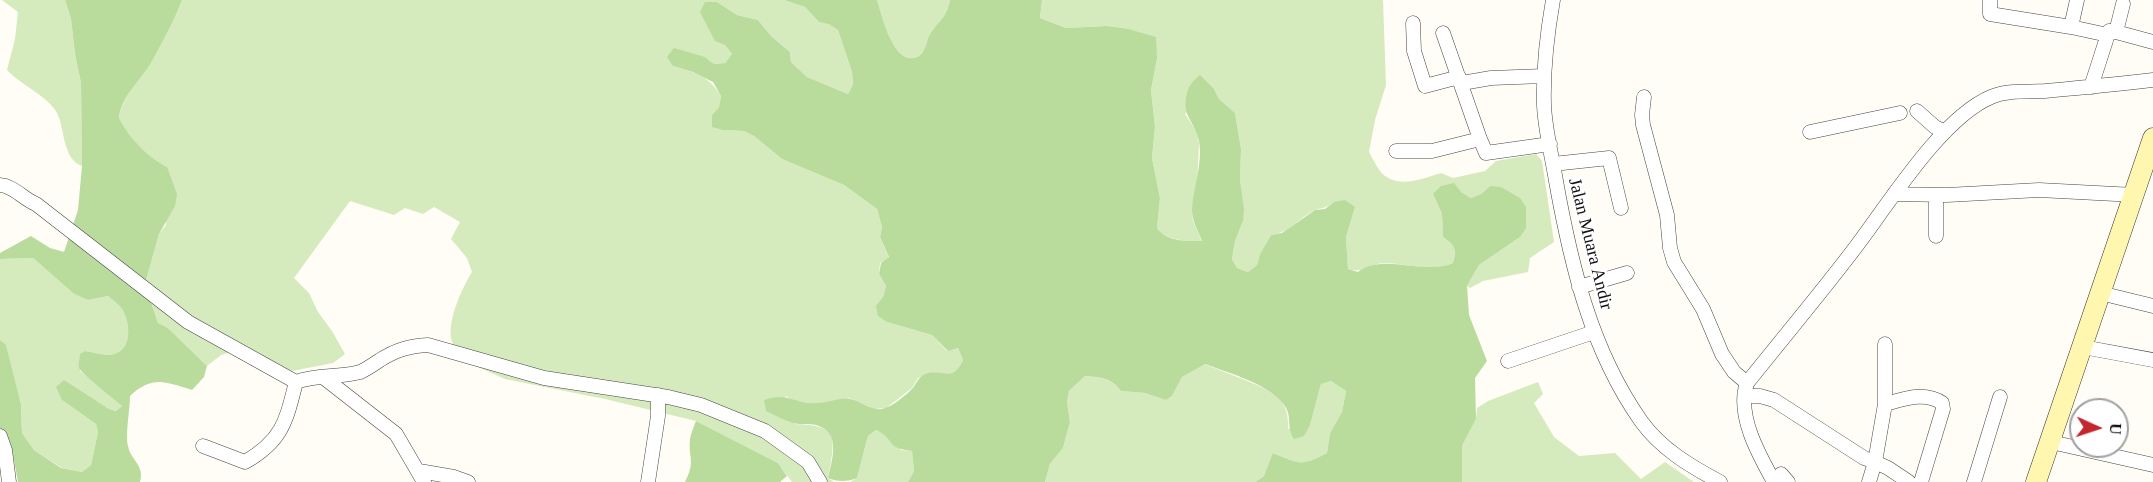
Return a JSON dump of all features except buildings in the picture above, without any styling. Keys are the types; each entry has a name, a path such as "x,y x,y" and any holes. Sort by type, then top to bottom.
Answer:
{"main road":[{"path":"2036,482 2153,138"}],"street":[{"name":"Jalan Muara Andir","path":"1553,0 1544,76 1544,108 1563,218 1579,287 1594,332 1608,364 1641,422 1663,447 1719,482"},
{"path":"1990,0 1990,14 2153,42"},
{"path":"2071,27 2077,0"},
{"path":"2091,87 2123,4"},
{"path":"1413,22 1414,51 1425,86 1460,80 1544,76"},
{"path":"1443,33 1484,150 1489,154 1550,144"},
{"path":"1781,479 1751,438 1746,389 1856,248 1894,194 1945,132 1975,106 1992,97 2013,92 2153,80"},
{"path":"1644,97 1642,115 1667,215 1670,248 1674,262 1703,309 1722,354 1734,372 1746,389 1774,400 1864,458 1888,468 1910,482"},
{"path":"1917,111 1935,127 1945,132"},
{"path":"1810,132 1900,113"},
{"path":"1396,151 1432,151 1479,139"},
{"path":"1553,164 1609,158 1621,208"},
{"path":"0,185 8,186 36,204 188,322 296,382"},
{"path":"1894,194 1936,195 2039,190 2135,195"},
{"path":"1936,195 1936,236"},
{"path":"1579,287 1627,273"},
{"path":"2100,293 2153,306"},
{"path":"1508,361 1594,332"},
{"path":"1869,482 1875,462 1885,404 1885,344"},
{"path":"296,382 309,377 361,371 392,352 410,346 428,345 544,378 658,395 701,405 765,431 808,462 820,482"},
{"path":"2083,347 2153,360"},
{"path":"323,377 396,434 422,476 454,477 468,482"},
{"path":"203,446 245,462 257,455 272,441 286,422 296,382"},
{"path":"648,482 658,416 658,395"},
{"path":"1885,404 1921,396 1942,403 1943,409 1921,482"},
{"path":"1974,482 2001,397"},
{"path":"0,436 5,450 9,482"},
{"path":"2051,442 2153,465"}],"green space":[{"path":"2,0 65,0 71,19 81,83 82,166 71,157 67,150 60,119 53,107 7,70 15,39 18,12"},
{"path":"65,0 182,0 151,63 124,103 119,118 128,133 140,146 167,167 177,194 175,206 159,234 145,284 158,323 168,328 207,366 204,377 192,390 160,382 146,385 130,396 127,441 141,471 140,482 18,482 11,444 0,428 0,340 6,345 21,404 22,433 34,450 61,468 82,472 91,465 98,432 96,424 62,400 56,387 64,380 109,409 116,411 122,406 79,368 80,354 85,351 109,355 117,353 126,344 127,322 121,307 108,296 88,300 74,294 33,258 0,259 0,253 31,236 50,248 64,252 78,210 82,166 81,83 71,19"},
{"path":"182,0 784,0 805,7 819,22 829,23 838,30 852,72 853,84 848,94 807,77 791,62 790,52 771,36 758,20 737,15 717,2 725,45 732,54 725,63 714,64 705,57 673,66 701,76 716,89 721,96 719,107 712,115 723,130 744,131 754,136 782,159 844,185 877,209 882,227 880,237 889,258 880,263 879,274 886,286 883,297 887,322 932,335 947,351 958,348 963,360 958,370 948,375 928,373 918,378 912,388 886,408 874,409 849,398 816,404 795,401 785,396 795,424 821,428 828,432 833,444 828,478 834,482 792,482 778,463 696,421 605,399 505,379 462,360 452,341 451,330 457,304 472,272 467,258 451,239 460,222 434,207 423,214 405,208 394,215 350,201 294,278 309,293 318,312 345,354 333,363 292,371 275,365 258,352 245,348 221,355 207,366 168,328 158,323 145,284 159,234 166,225 167,167 140,146 119,119 124,103 151,63"},
{"path":"784,0 877,0 890,39 903,55 910,58 919,56 923,52 929,36 944,16 950,0 1042,0 1040,18 1066,28 1106,26 1156,37 1157,59 1151,90 1155,127 1152,158 1160,198 1157,228 1161,233 1172,238 1202,241 1192,210 1200,158 1199,141 1186,108 1189,88 1200,75 1214,89 1219,99 1235,113 1241,149 1240,180 1244,210 1232,259 1237,268 1248,272 1257,265 1260,254 1271,235 1282,233 1315,210 1325,209 1334,202 1345,200 1355,207 1346,237 1348,269 1358,272 1368,266 1379,264 1429,267 1453,263 1454,248 1443,237 1442,214 1433,194 1441,186 1454,183 1461,192 1471,198 1481,194 1490,186 1501,187 1520,198 1526,207 1526,228 1520,237 1479,265 1467,286 1469,315 1487,361 1475,378 1476,419 1462,446 1462,482 1255,482 1264,476 1273,453 1289,460 1305,462 1327,453 1330,433 1342,412 1346,391 1331,381 1321,384 1310,425 1304,436 1294,439 1286,408 1272,393 1250,381 1205,364 1182,377 1172,396 1166,400 1145,393 1121,391 1105,379 1085,376 1069,391 1067,402 1070,422 1063,448 1050,464 1045,482 908,482 914,471 912,451 897,448 876,430 868,436 857,478 843,481 828,478 833,455 832,440 829,434 816,425 793,423 766,411 764,400 779,397 818,403 846,399 881,409 903,397 922,376 934,372 952,373 963,360 958,348 948,351 932,335 887,322 878,316 876,306 883,297 886,286 879,274 881,263 889,257 880,237 882,227 877,209 844,185 782,159 754,136 744,131 712,127 712,115 719,107 721,96 713,82 693,72 673,66 667,57 674,48 705,57 714,64 725,63 732,54 725,45 715,41 700,12 705,2 717,2 737,15 758,20 771,36 790,52 791,62 807,77 848,94 853,84 852,72 838,30 829,24 819,22 805,7"},
{"path":"877,0 950,0 944,16 929,36 923,52 919,56 910,58 903,55 890,39"},
{"path":"1042,0 1383,0 1386,85 1375,120 1369,152 1378,168 1392,180 1406,182 1441,173 1453,178 1485,171 1496,161 1536,154 1542,161 1554,242 1530,258 1528,272 1483,281 1470,288 1467,286 1479,265 1520,237 1490,186 1481,194 1471,198 1461,192 1433,194 1442,214 1443,237 1454,248 1453,263 1444,266 1427,267 1384,263 1363,270 1348,269 1346,237 1355,207 1334,202 1313,211 1283,232 1271,235 1260,254 1257,265 1248,272 1237,268 1232,259 1235,241 1243,221 1240,180 1241,149 1235,113 1219,99 1214,89 1185,114 1197,132 1199,143 1197,189 1192,210 1193,221 1202,242 1178,240 1166,236 1157,228 1160,198 1152,158 1155,127 1151,90 1157,59 1106,26 1066,28 1040,18"},
{"path":"33,258 74,294 88,300 108,296 121,307 127,322 128,337 122,349 109,355 85,351 80,371 122,406 116,411 109,409 64,381 62,400 96,424 98,432 91,465 82,472 62,468 34,450 22,433 21,404 6,346 0,340 0,259"},
{"path":"1204,364 1271,392 1286,409 1288,429 1310,425 1321,384 1331,381 1346,391 1342,412 1330,433 1327,453 1311,461 1300,463 1274,453 1264,476 1255,482 1045,482 1050,464 1063,448 1070,422 1067,402 1069,391 1085,376 1105,379 1121,391 1145,393 1166,400 1172,396 1182,377"},
{"path":"1538,382 1543,394 1534,403 1554,437 1579,456 1615,453 1641,479 1665,462 1694,482 1462,482 1462,446 1476,419 1477,408 1488,401"},
{"path":"696,421 778,463 787,476 780,482 685,482 690,469 690,439"},
{"path":"876,430 885,434 901,450 912,451 914,471 908,482 850,482 857,478 868,436"}]}
